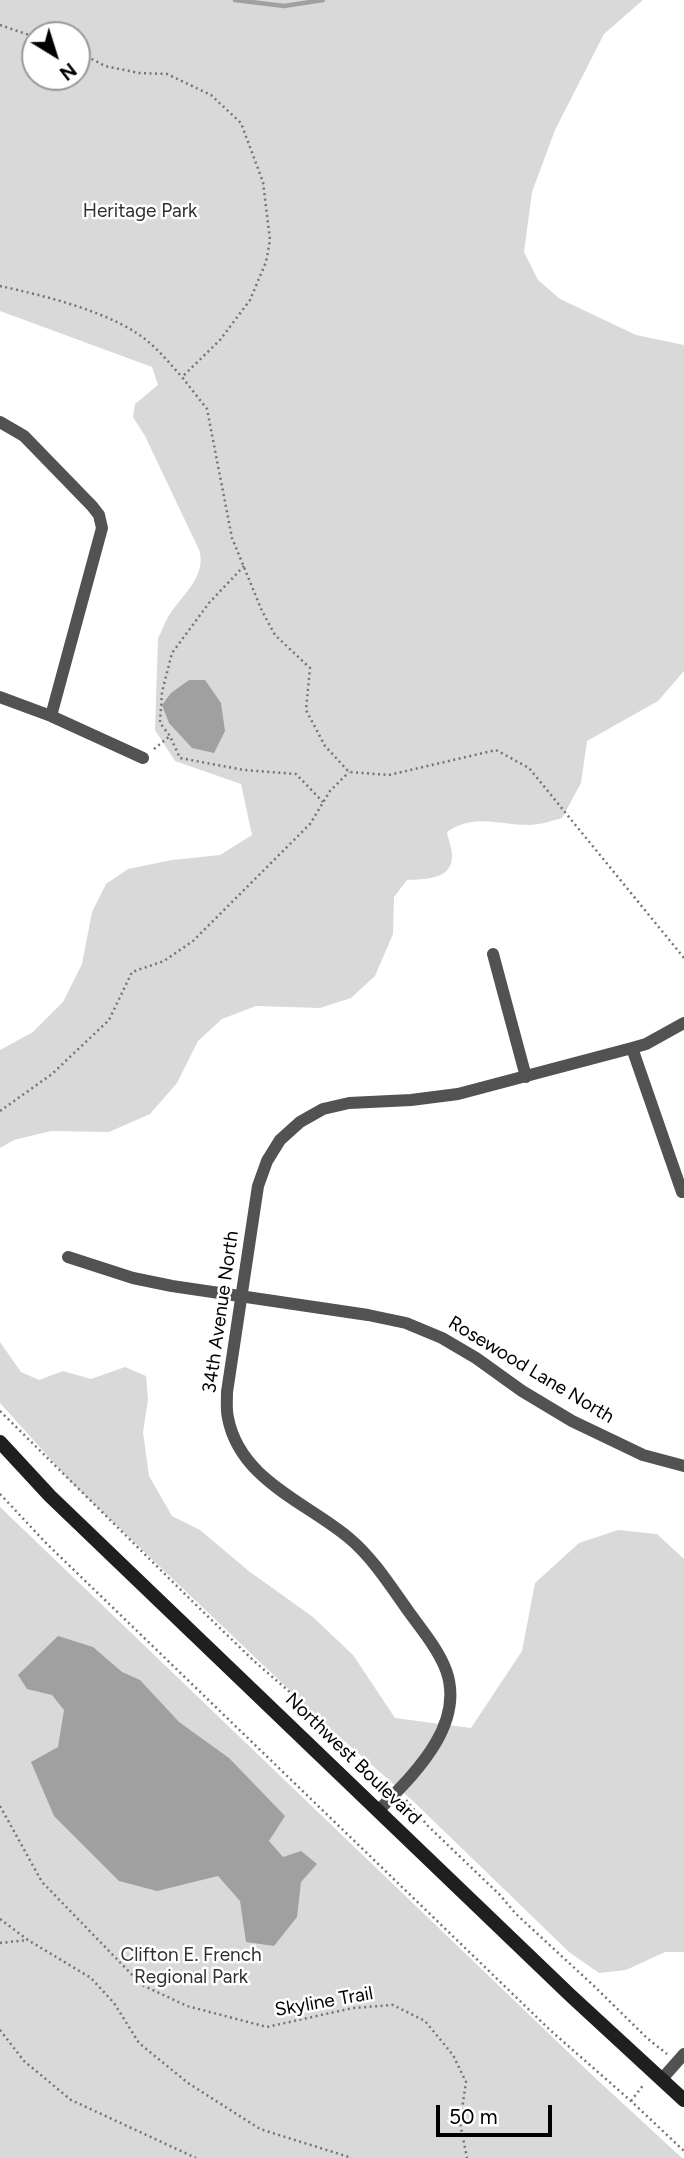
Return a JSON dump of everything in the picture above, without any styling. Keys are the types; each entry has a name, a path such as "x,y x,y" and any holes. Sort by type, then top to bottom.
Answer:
{"main road":[{"name":"Northwest Boulevard","path":"0,1442 50,1496 570,1995 684,2100"}],"street":[{"path":"0,422 24,436 82,496 99,516 102,528 51,716"},
{"path":"0,697 51,716 143,758"},
{"path":"493,954 526,1077"},
{"name":"34th Avenue North","path":"379,1810 397,1792 441,1736 449,1715 451,1692 446,1671 437,1652 370,1559 351,1539 268,1482 250,1464 236,1442 228,1418 227,1392 258,1186 267,1161 280,1140 300,1122 323,1109 349,1103 411,1100 458,1094 646,1044 684,1023"},
{"path":"632,1048 682,1192"},
{"name":"Rosewood Lane North","path":"68,1256 133,1278 172,1286 406,1323 442,1338 572,1421 643,1455 684,1466"},
{"path":"661,2080 684,2054"}],"path":[{"path":"0,25 21,32"},
{"path":"91,58 105,66 139,73 167,74 211,95 241,123 263,182 270,240 266,262 243,310 220,340 182,377"},
{"path":"0,286 37,294 108,317 151,343 207,409 233,538 262,611 275,635 310,668 306,710 325,746 349,772 389,775 496,750 530,768 684,958"},
{"path":"244,566 209,603 172,653 162,692 160,723 170,736 180,758 244,770 296,774 323,803"},
{"path":"143,758 170,736"},
{"path":"0,1111 52,1074 109,1020 132,972 164,961 193,941 310,824 330,790 349,772"},
{"path":"0,1411 382,1784 397,1792 516,1914 664,2052"},
{"path":"0,1494 47,1544 449,1933 550,2030 684,2151"},
{"name":"Skyline Trail","path":"0,1806 42,1882 142,1985 187,2006 267,2027 353,2008 393,2005 425,2021 453,2055 466,2082 460,2123 467,2158"},
{"path":"0,1919 28,1940 91,1978 114,2003 139,2043 188,2083 260,2129 352,2158"},
{"path":"0,1943 28,1940"},
{"path":"0,2030 24,2060 71,2100 196,2158"}],"green space":[{"name":"Heritage Park","path":"0,0 643,0 604,34 555,130 532,192 524,252 538,280 560,299 636,335 684,345 684,671 658,701 587,741 581,783 562,818 529,825 477,821 457,826 447,832 452,855 448,869 437,876 407,880 394,897 393,934 375,976 351,998 320,1008 256,1006 222,1019 198,1041 177,1083 150,1114 109,1132 51,1131 14,1140 0,1148 0,1050 33,1032 63,1002 82,964 92,912 106,884 128,869 172,860 220,855 252,835 241,784 175,761 155,730 158,638 172,610 195,580 201,562 200,552 145,436 133,417 135,404 158,385 152,367 0,311"},
{"path":"0,1342 21,1372 39,1380 63,1371 91,1379 125,1367 146,1376 148,1400 143,1432 149,1476 172,1516 200,1530 250,1572 313,1617 353,1655 395,1718 471,1728 522,1651 535,1583 579,1543 618,1530 657,1534 684,1559 684,1952 665,1952 626,1970 599,1973 569,1952 414,1802 325,1724 72,1483 0,1403"},
{"name":"Clifton E. French Regional Park","path":"0,1507 591,2074 682,2158 0,2158"}],"shaded area":[{"path":"189,680 205,680 221,703 225,731 214,753 192,748 169,723 162,705 171,693"},
{"path":"58,1636 93,1647 122,1672 140,1680 179,1722 229,1758 285,1816 269,1841 283,1857 301,1851 317,1864 301,1882 297,1917 274,1946 246,1942 240,1901 218,1876 157,1891 119,1881 54,1816 31,1762 58,1747 64,1710 52,1695 27,1689 18,1675"}],"waterway":[{"path":"235,0 284,6 323,0"}]}
